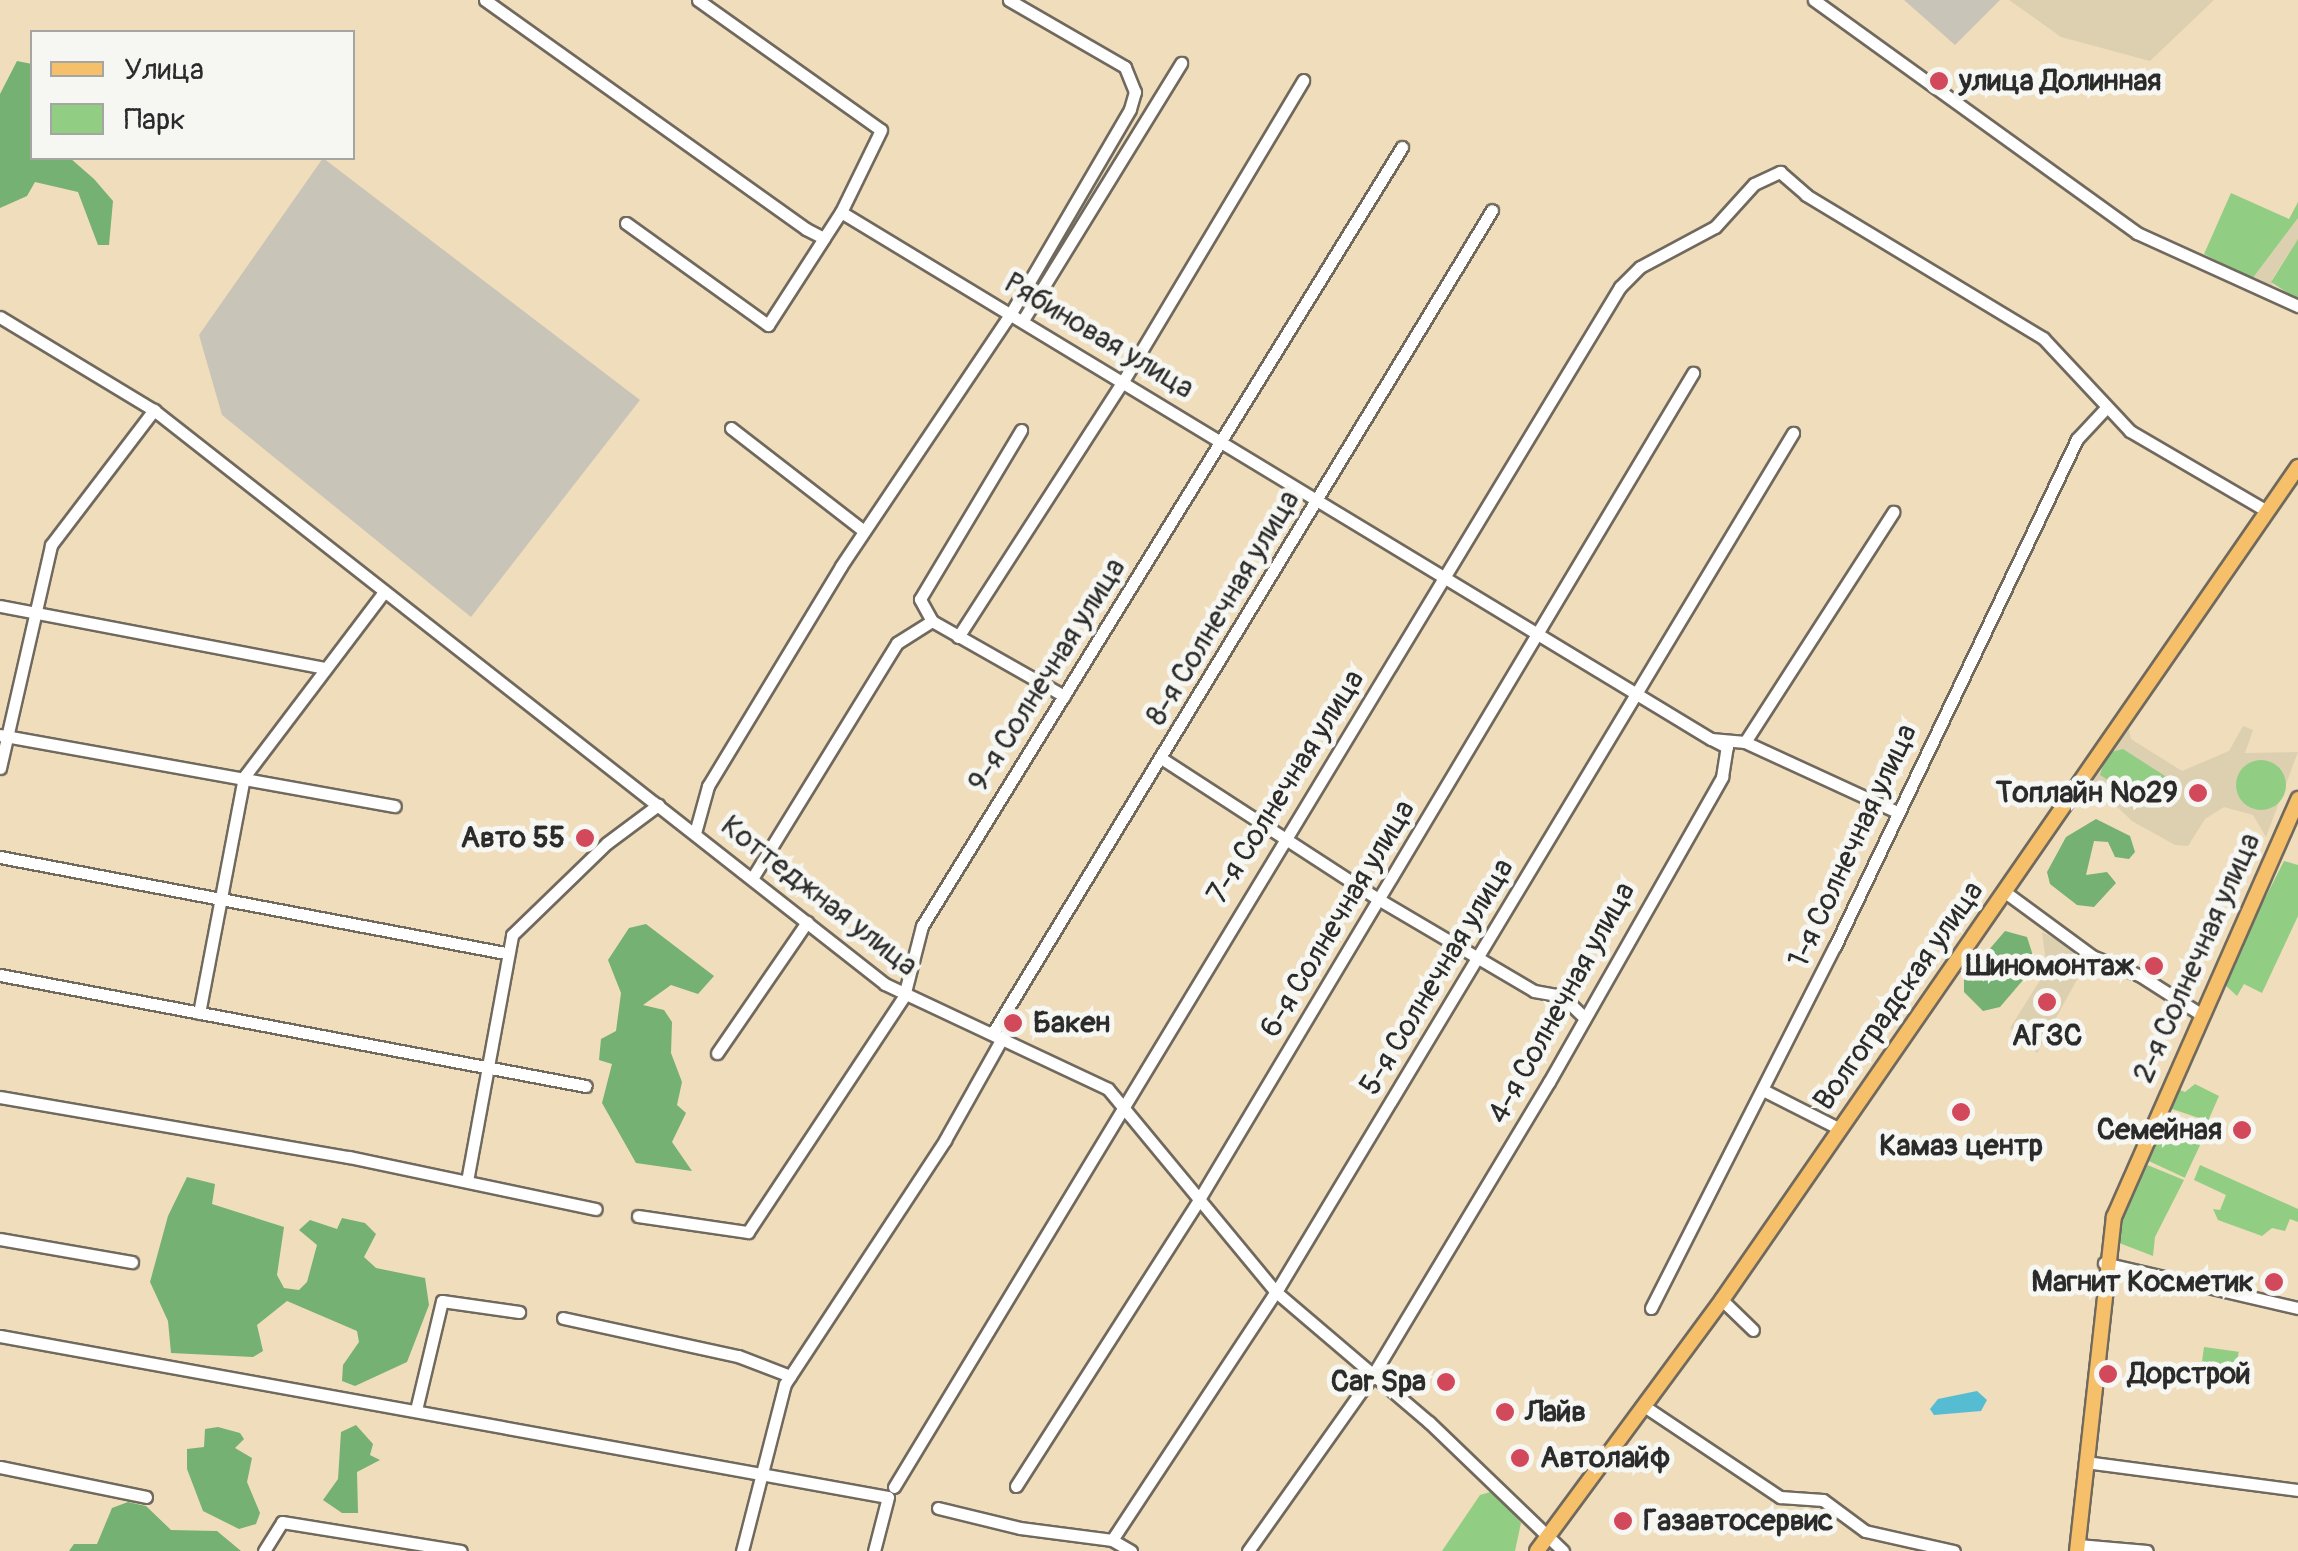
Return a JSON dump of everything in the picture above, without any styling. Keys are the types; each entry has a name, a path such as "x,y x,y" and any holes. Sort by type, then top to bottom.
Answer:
{"main road":[{"name":"Волгоградская улица","path":"1537,1551 1722,1300 2298,467"},
{"name":"2-я Солнечная улица","path":"2078,1548 2104,1264 2121,1196 2298,799"}],"street":[{"path":"485,0 824,238"},
{"path":"626,223 768,324 841,212 881,130 698,0"},
{"path":"695,833 708,786 864,531 1010,313 1130,108 1134,78 1008,0"},
{"path":"1814,0 2136,232 2298,306"},
{"path":"1024,320 1181,63"},
{"path":"958,637 1122,383 1303,80"},
{"name":"9-я Солнечная улица","path":"638,1216 748,1232 904,996 922,926 1402,146"},
{"name":"7-я Солнечная улица","path":"874,1551 891,1492 1620,287 1640,267 1715,227 1754,184 1780,172 1806,194 2043,338 2073,364 2104,409"},
{"name":"8-я Солнечная улица","path":"742,1551 757,1477 790,1376 945,1140 999,1033 1492,210"},
{"name":"Рябиновая улица","path":"841,212 1122,383 1222,438 1634,696 1711,739"},
{"name":"Коттеджная улица","path":"0,317 154,410 904,996 999,1033 1082,1073 1124,1103 1198,1200 1276,1292 1374,1373 1563,1551"},
{"name":"6-я Солнечная улица","path":"1016,1486 1198,1200 1693,373"},
{"path":"2104,409 2174,460 2267,511"},
{"name":"1-я Солнечная улица","path":"1651,1308 1763,1090 2078,439 2104,409"},
{"path":"0,768 31,611 50,545 154,410"},
{"path":"731,428 864,531"},
{"path":"1021,430 920,600 932,621 1064,696"},
{"name":"5-я Солнечная улица","path":"1112,1540 1276,1292 1793,432"},
{"path":"1744,742 1893,512"},
{"path":"199,1012 244,777 384,592"},
{"path":"0,606 324,668"},
{"path":"754,877 897,643 932,621"},
{"path":"4,735 395,806"},
{"path":"1711,739 1744,742 1896,811"},
{"name":"4-я Солнечная улица","path":"1248,1551 1374,1373 1550,1082 1582,1016 1722,777 1728,748 1711,739"},
{"path":"1161,758 1378,900 1534,991 1562,996 1582,1016"},
{"path":"467,1181 506,953 519,925 566,889 640,814 658,805"},
{"path":"0,857 506,953"},
{"path":"2005,892 2092,956 2141,976 2202,1015"},
{"path":"717,1053 806,922"},
{"path":"0,975 586,1086"},
{"path":"1763,1090 1840,1129"},
{"path":"0,1097 467,1181 596,1209"},
{"path":"0,1239 132,1262"},
{"path":"2104,1264 2298,1308"},
{"path":"1722,1300 1753,1330"},
{"path":"416,1410 442,1301 520,1312"},
{"path":"563,1318 738,1356 790,1376"},
{"path":"0,1336 416,1410 757,1477 891,1492"},
{"path":"1644,1406 1780,1497 1823,1500 1865,1531 1954,1551"},
{"path":"2085,1462 2298,1490"},
{"path":"0,1468 146,1497"},
{"path":"938,1508 1020,1528 1112,1540 1131,1551"},
{"path":"264,1551 282,1522 462,1551"},
{"path":"2078,1548 2146,1551"}],"shaded area":[{"path":"1904,0 2000,0 1955,45"},
{"path":"2009,0 2214,0 2150,61 2061,37"},
{"path":"322,160 326,160 640,400 471,617 222,415 199,335"},
{"path":"2298,218 2298,239 2272,279 2273,289 2252,279"},
{"path":"2128,724 2131,739 2182,771 2229,751 2243,726 2253,730 2245,753 2298,752 2266,837 2253,815 2224,807 2205,819 2188,846 2175,845 2132,821 2104,794 2080,794"},
{"path":"2042,932 2081,952 2086,963 2037,1053 2010,1028 2047,969"}],"green space":[{"path":"17,61 30,64 30,160 72,160 94,179 113,201 109,245 98,245 78,192 35,182 27,196 0,208 0,94"},
{"path":"2231,193 2289,219 2298,202 2298,218 2252,279 2204,254"},
{"path":"2298,239 2298,300 2271,282"},
{"path":"2123,749 2165,776 2165,787 2149,806 2100,775 2107,753"},
{"path":"2251,761 2271,761 2285,775 2285,795 2271,809 2251,809 2237,795 2237,775"},
{"path":"2096,819 2130,836 2135,852 2129,859 2115,857 2108,842 2094,841 2086,875 2107,872 2116,883 2094,907 2077,905 2050,884 2047,872 2066,837"},
{"path":"2284,861 2298,865 2298,916 2262,993 2244,984 2237,996 2224,984 2226,975"},
{"path":"646,924 714,976 698,994 671,985 643,1005 664,1010 672,1022 671,1053 682,1082 677,1105 686,1113 672,1142 692,1171 636,1163 602,1103 612,1064 599,1060 601,1039 616,1031 621,993 608,960 629,928"},
{"path":"2005,931 2027,937 2036,965 2000,1007 1983,1011 1964,992 1964,979"},
{"path":"2195,1084 2219,1096 2208,1121 2169,1108 2175,1088 2185,1092"},
{"path":"2163,1118 2204,1137 2185,1178 2144,1159"},
{"path":"2140,1162 2184,1180 2155,1237 2153,1256 2114,1241"},
{"path":"2200,1165 2298,1209 2298,1222 2290,1219 2285,1231 2272,1228 2262,1236 2218,1220 2213,1209 2220,1210 2226,1195 2194,1180"},
{"path":"187,1177 215,1184 212,1204 284,1227 277,1275 284,1288 299,1290 307,1282 317,1245 299,1230 310,1220 337,1229 342,1218 365,1223 376,1234 364,1257 376,1268 425,1278 429,1305 407,1362 355,1386 342,1381 343,1365 359,1342 357,1331 287,1301 257,1325 263,1351 253,1357 171,1353 168,1321 150,1282 168,1216"},
{"path":"2204,1347 2239,1352 2236,1373 2201,1368"},
{"path":"356,1425 373,1444 370,1455 380,1460 357,1472 358,1513 342,1513 323,1500 338,1479 341,1432"},
{"path":"218,1427 240,1433 244,1439 235,1448 252,1458 247,1482 260,1513 256,1524 239,1529 203,1511 187,1469 187,1449 204,1447 205,1429"},
{"path":"1494,1491 1521,1523 1515,1551 1442,1551 1480,1495"},
{"path":"128,1502 146,1506 171,1530 217,1531 241,1551 69,1551 74,1544 97,1544 112,1508"}],"water":[{"path":"1977,1391 1987,1400 1981,1411 1934,1415 1930,1409 1938,1399"}],"place":[{"name":"улица Долинная","path":"1939,81"},
{"name":"Топлайн №29","path":"2198,793"},
{"name":"Авто 55","path":"585,838"},
{"name":"Шиномонтаж","path":"2154,966"},
{"name":"АГЗС","path":"2047,1002"},
{"name":"Бакен","path":"1013,1023"},
{"name":"Камаз центр","path":"1961,1112"},
{"name":"Семейная","path":"2242,1130"},
{"name":"Магнит Косметик","path":"2274,1282"},
{"name":"Дорстрой","path":"2108,1374"},
{"name":"Car Spa","path":"1446,1382"},
{"name":"Лайв","path":"1505,1412"},
{"name":"Автолайф","path":"1520,1458"},
{"name":"Газавтосервис","path":"1623,1521"}]}
